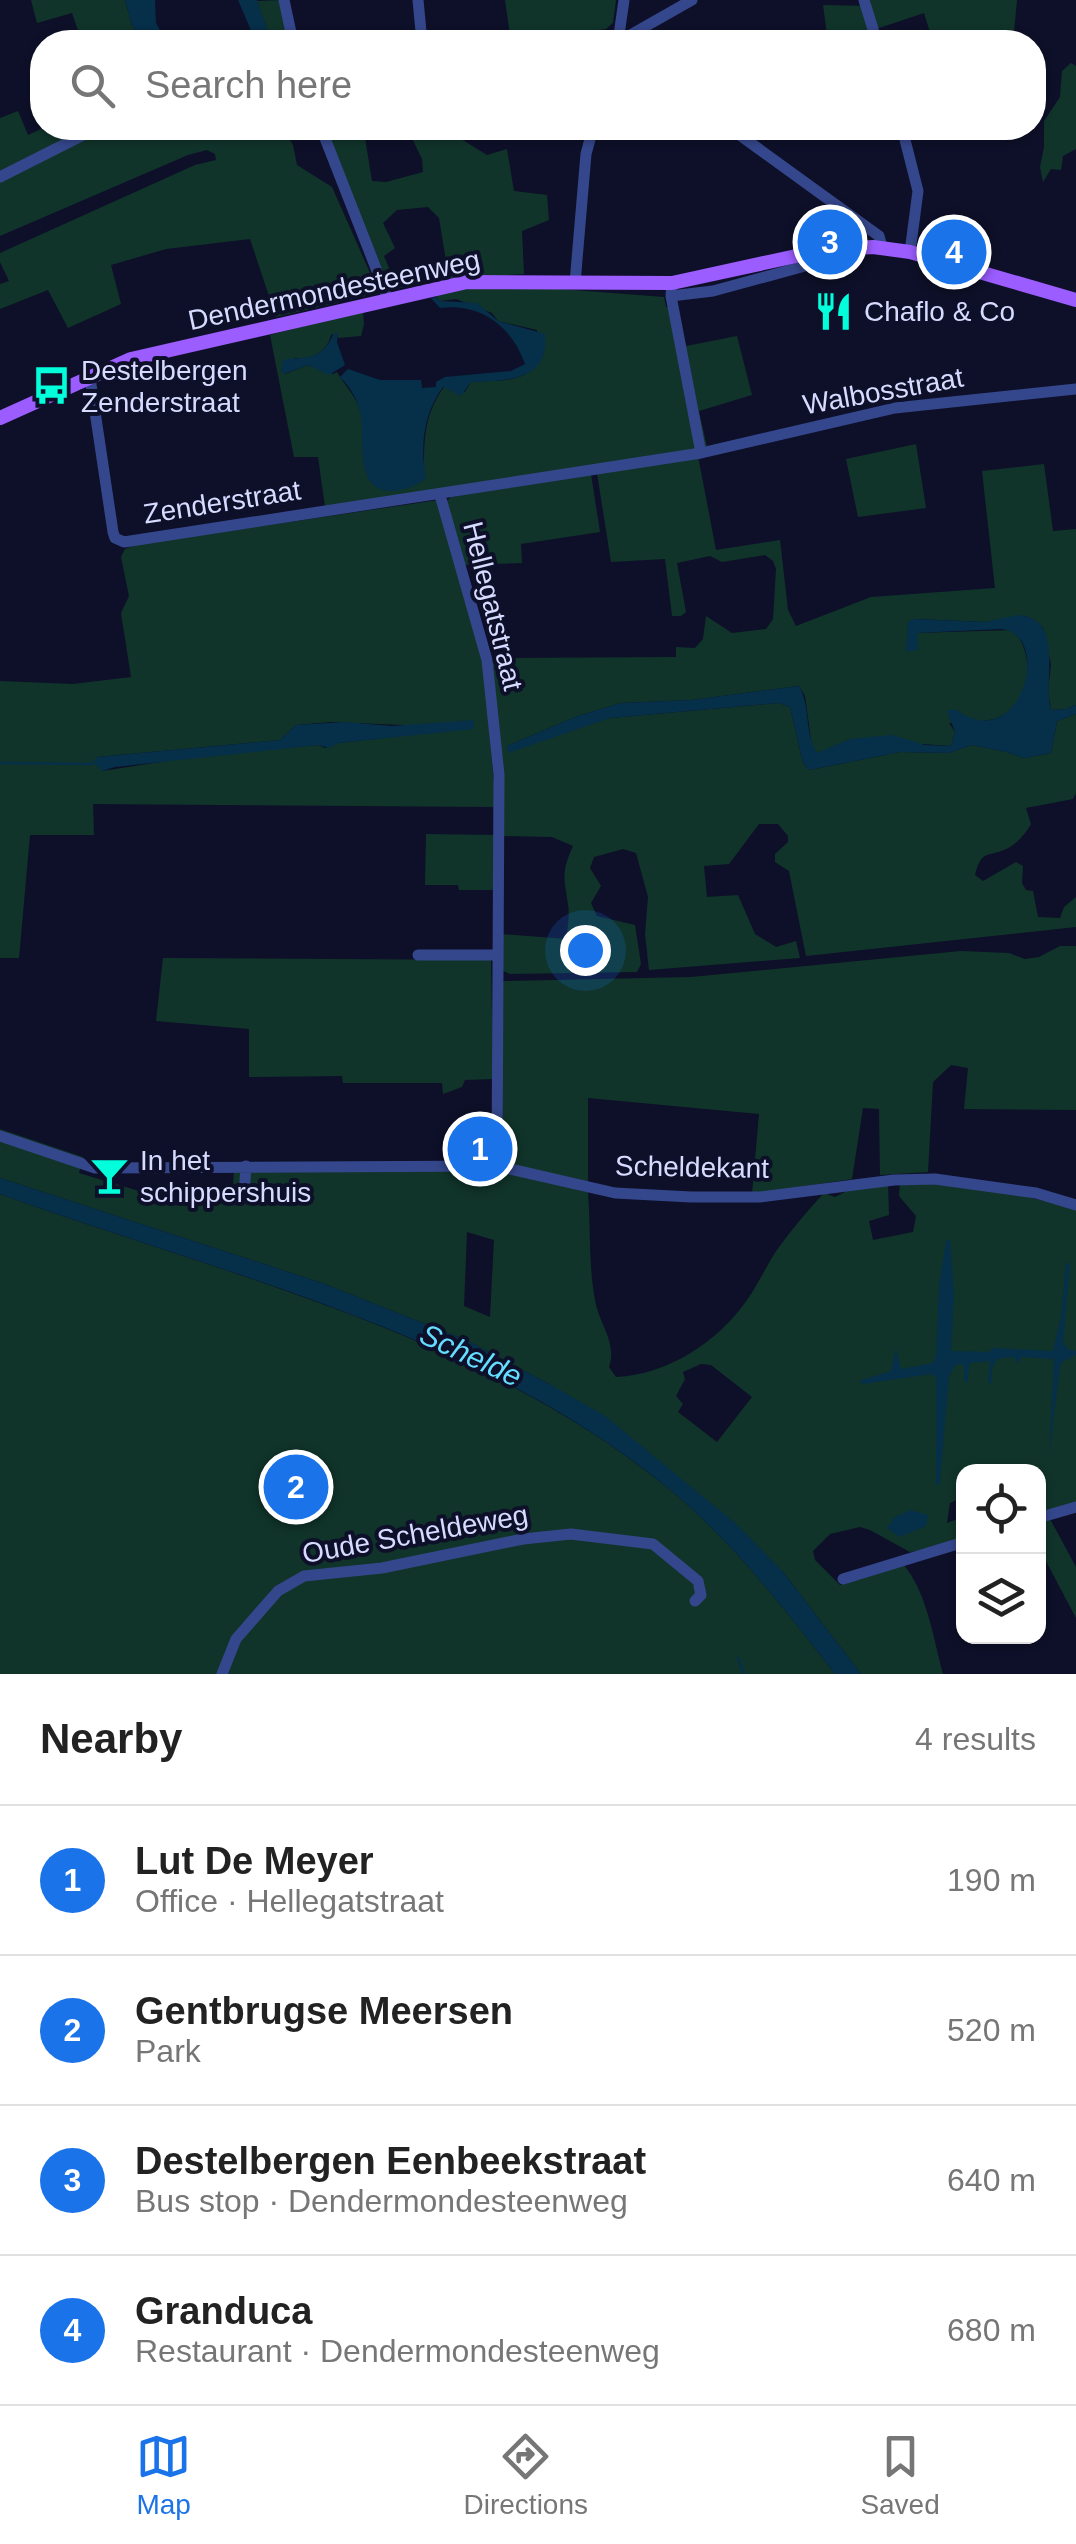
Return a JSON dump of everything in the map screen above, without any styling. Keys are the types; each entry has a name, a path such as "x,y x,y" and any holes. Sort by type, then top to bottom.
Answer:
{"main road":[{"name":"Dendermondesteenweg","path":"0,418 131,359 467,282 574,283 672,290 837,248 882,247 1076,298"}],"street":[{"path":"284,0 290,30"},
{"path":"418,0 421,30"},
{"path":"620,30 624,0"},
{"path":"639,30 692,0"},
{"path":"864,0 873,30"},
{"path":"0,177 73,140"},
{"path":"325,140 388,299"},
{"path":"574,283 590,140"},
{"path":"747,140 879,236 882,247"},
{"path":"905,140 918,190 910,252"},
{"path":"672,290 701,453"},
{"name":"Zenderstraat","path":"90,378 114,532 119,542 440,495"},
{"name":"Walbosstraat","path":"701,453 894,408 1076,388"},
{"name":"Hellegatstraat","path":"497,1166 499,775 489,678 440,495 701,453"},
{"path":"418,955 497,955"},
{"name":"Scheldekant","path":"0,1136 95,1168 497,1166 596,1190 642,1196 760,1197 894,1180 935,1179 1036,1193 1076,1204"},
{"path":"244,1196 246,1166"},
{"path":"1046,1516 1076,1507"},
{"name":"Oude Scheldeweg","path":"222,1674 236,1639 278,1591 304,1576 382,1568 523,1538 616,1538 666,1547 698,1582 701,1595 695,1600"},
{"path":"843,1579 956,1544"}],"green space":[{"path":"31,0 125,0 135,30 78,30 72,13 37,23"},
{"path":"282,0 288,30 267,30 257,1"},
{"path":"505,0 616,0 613,23 606,29 509,30"},
{"path":"870,0 1017,0 1014,30 929,30 924,13 873,30 826,30 823,5 871,6"},
{"path":"1071,63 1076,66 1076,149 1063,156 1061,170 1051,169 1043,182 1040,167 1046,118 1060,97 1062,71"},
{"path":"18,111 30,140 290,140 297,165 332,187 379,293 276,317 250,239 166,249 111,265 121,304 68,328 48,290 0,309 0,284 9,281 0,253 195,165 216,160 215,154 207,150 188,155 0,236 0,118"},
{"path":"329,140 365,140 372,181 386,182 423,172 413,140 463,140 487,155 507,149 514,191 547,195 549,220 522,231 524,274 449,279 439,218 428,207 397,210 383,223 395,248 384,256 393,278 441,269 444,279 391,290"},
{"path":"534,287 664,297 666,307 675,305 686,346 737,336 752,395 699,411 707,447 325,507 318,457 294,457 270,335 363,311 361,336 331,335 318,354 295,358 281,370 285,374 308,365 337,372 359,408 371,481 424,468 427,426 444,387 465,392 471,382 513,379 535,367 537,330 498,321 492,313 456,299 440,301 436,297 468,288"},
{"path":"916,444 926,508 858,517 846,459"},
{"path":"698,456 716,550 780,540 788,610 796,626 871,597 995,588 982,471 1044,464 1053,531 1076,529 1076,705 1051,710 1051,664 1043,628 1026,616 985,622 914,619 916,639 916,633 1012,630 1025,651 1027,664 1027,678 1017,702 997,718 949,723 955,732 951,746 850,739 817,753 812,747 805,696 799,686 692,700 621,703 578,716 507,746 610,718 779,703 790,707 803,763 809,770 900,752 948,753 972,745 1024,758 1051,753 1057,721 1076,714 1073,799 1026,808 1031,824 1026,831 1010,847 983,858 975,875 983,881 1016,862 1023,866 1022,883 1026,890 1033,891 1038,917 1060,918 1064,907 1076,897 1076,927 806,956 789,871 775,862 775,854 788,842 788,836 778,824 759,824 729,864 704,866 707,897 738,895 755,934 776,947 796,941 800,958 649,970 645,934 648,897 636,853 623,849 594,857 590,868 601,886 591,903 597,916 635,925 641,964 637,972 510,974 501,970 501,934 567,939 569,908 564,875 573,846 552,837 502,836 490,658 676,657 676,647 695,648 703,639 706,616 732,633 766,629 773,619 776,569 765,555 722,562 710,556 677,563 686,612 681,616 672,616 665,559 611,562 597,473"},
{"path":"591,474 600,532 521,544 522,563 463,565 447,501 451,497"},
{"path":"438,500 483,661 496,807 93,804 94,835 30,835 19,958 0,958 0,681 73,684 131,677 121,613 129,596 121,557 125,549","holes":["331,722 474,728 338,743 325,748 319,745 206,755 102,771 98,757 280,740 296,725"]},
{"path":"426,834 496,835 495,890 425,885"},
{"path":"1060,946 1076,946 1076,1110 964,1109 968,1068 951,1065 933,1082 928,1172 880,1175 879,1109 863,1108 852,1179 752,1194 759,1114 588,1098 588,1183 503,1164 502,982 691,977 961,951 1009,953 1025,959"},
{"path":"163,958 491,960 493,1079 465,1080 462,1087 443,1094 442,1083 343,1083 342,1076 249,1077 249,1029 156,1021"},
{"path":"0,1129 83,1157 79,1173 159,1197 172,1190 232,1199 234,1170 503,1171 588,1192 593,1291 610,1343 609,1367 616,1377 672,1363 721,1329 747,1300 784,1240 824,1193 835,1197 851,1189 888,1184 889,1215 869,1221 873,1240 913,1232 916,1216 899,1196 900,1183 989,1190 1076,1210 1076,1504 1049,1517 1076,1567 1076,1618 1046,1561 1046,1464 956,1464 956,1500 950,1503 947,1523 956,1520 956,1545 910,1552 860,1527 830,1534 813,1551 815,1560 840,1585 903,1564 924,1601 943,1674 861,1674 783,1572 551,1385 468,1341 322,1283 0,1178","holes":["467,1232 494,1240 490,1317 464,1306","701,1364 711,1365 752,1397 717,1442 678,1412 683,1404 676,1396 685,1379 683,1372"]},
{"path":"0,1194 348,1313 514,1388 593,1434 692,1509 757,1576 835,1674 0,1674"}],"water":[{"path":"125,0 155,0 160,30 135,30"},
{"path":"238,0 257,0 267,30 251,30"},
{"path":"431,298 440,301 477,303 498,321 545,334 545,350 540,362 522,376 471,382 461,396 443,387 431,408 425,431 426,478 406,489 382,490 370,481 365,469 358,404 340,377 348,369 380,380 421,380 422,388 436,387 436,382 445,377 511,371 525,364 512,339 493,320 468,309 440,308"},
{"path":"338,333 345,365 329,375 308,365 284,374 283,360 319,353"},
{"path":"1018,615 1033,619 1047,639 1051,710 1076,705 1076,714 1057,721 1051,753 1024,758 972,745 948,753 900,752 809,770 803,763 790,707 779,703 610,718 508,753 507,746 578,716 621,703 692,700 799,686 817,753 850,739 892,735 925,745 951,746 955,732 947,711 955,709 978,720 998,718 1013,706 1023,689 1025,649 1016,635 1000,629 917,633 918,650 906,651 908,622 985,622"},
{"path":"474,720 474,729 338,743 330,748 318,745 102,771 93,761 98,757 280,740 296,725 345,722 392,726"},
{"name":"Schelde","path":"0,1178 322,1283 468,1341 605,1416 735,1523 783,1572 861,1674 835,1674 736,1553 668,1488 593,1433 514,1387 432,1347 348,1313 0,1194"},
{"path":"950,1240 954,1297 951,1351 1053,1351 1066,1262 1070,1265 1063,1342 1076,1355 1060,1367 1049,1455 1054,1359 1021,1357 1018,1363 1013,1357 997,1359 991,1385 990,1361 970,1363 967,1383 964,1365 956,1364 949,1376 940,1483 936,1486 936,1377 931,1374 863,1384 859,1381 891,1371 896,1348 901,1369 933,1363 939,1286 946,1241"},
{"path":"911,1510 928,1515 926,1526 899,1537 887,1528 895,1517"}],"waterway":[{"path":"0,763 93,764"},
{"path":"738,1658 744,1674"}],"place":[{"name":"Destelbergen Eenbeekstraat","path":"830,242"},
{"name":"Granduca","path":"954,252"},
{"name":"Chaflo & Co","path":"834,311"},
{"name":"Destelbergen Zenderstraat","path":"51,386"},
{"name":"Lut De Meyer","path":"480,1149"},
{"name":"In het schippershuis","path":"110,1176"},
{"name":"Gentbrugse Meersen","path":"296,1487"}]}
